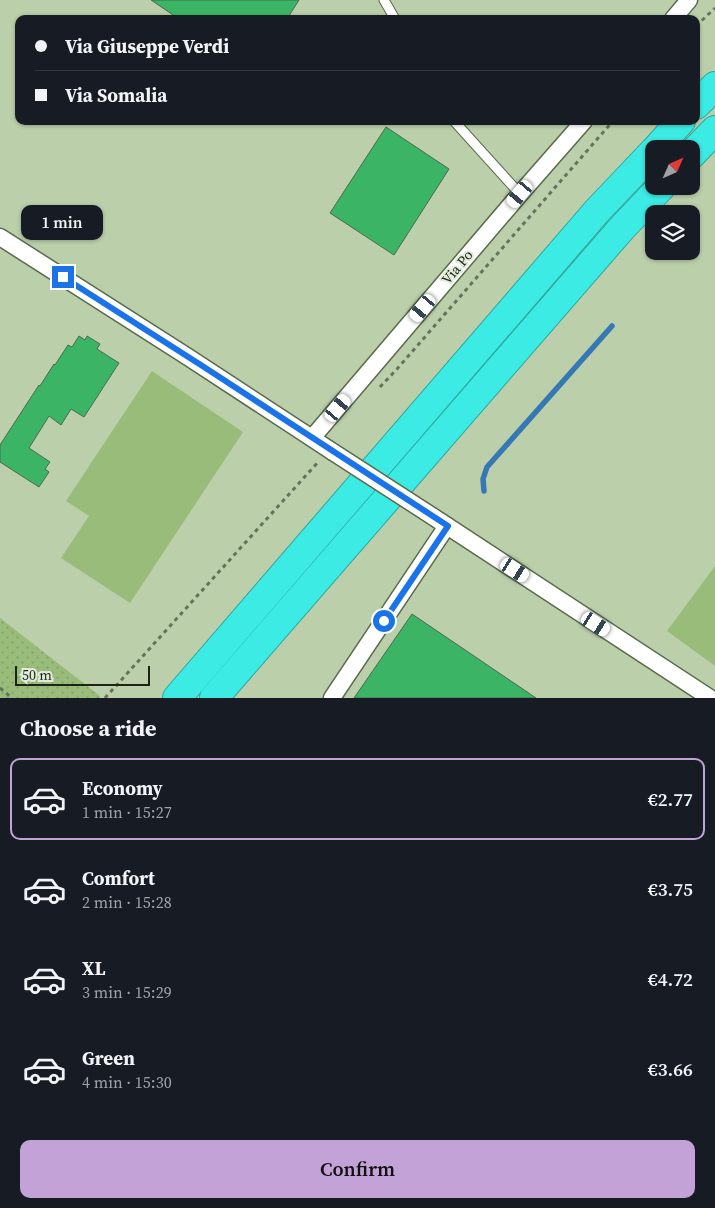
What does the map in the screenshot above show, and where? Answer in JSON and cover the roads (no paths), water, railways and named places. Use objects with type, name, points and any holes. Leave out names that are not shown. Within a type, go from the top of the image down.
[{"type":"highway","points":[[700,102],[715,86]]},
{"type":"highway","points":[[664,140],[678,125]]},
{"type":"highway","points":[[700,146],[715,130]]},
{"type":"highway","points":[[177,698],[597,212],[645,161]]},
{"type":"highway","points":[[214,698],[615,236],[654,195]]},
{"type":"street","points":[[676,15],[689,0]]},
{"type":"street","name":"Via Po","points":[[312,438],[580,125]]},
{"type":"street","points":[[0,237],[448,526],[710,698]]},
{"type":"street","points":[[332,698],[448,526]]},
{"type":"lane","points":[[384,0],[393,15]]},
{"type":"lane","points":[[458,125],[520,194]]},
{"type":"waterway","points":[[484,491],[483,479],[487,467],[612,326]]}]
